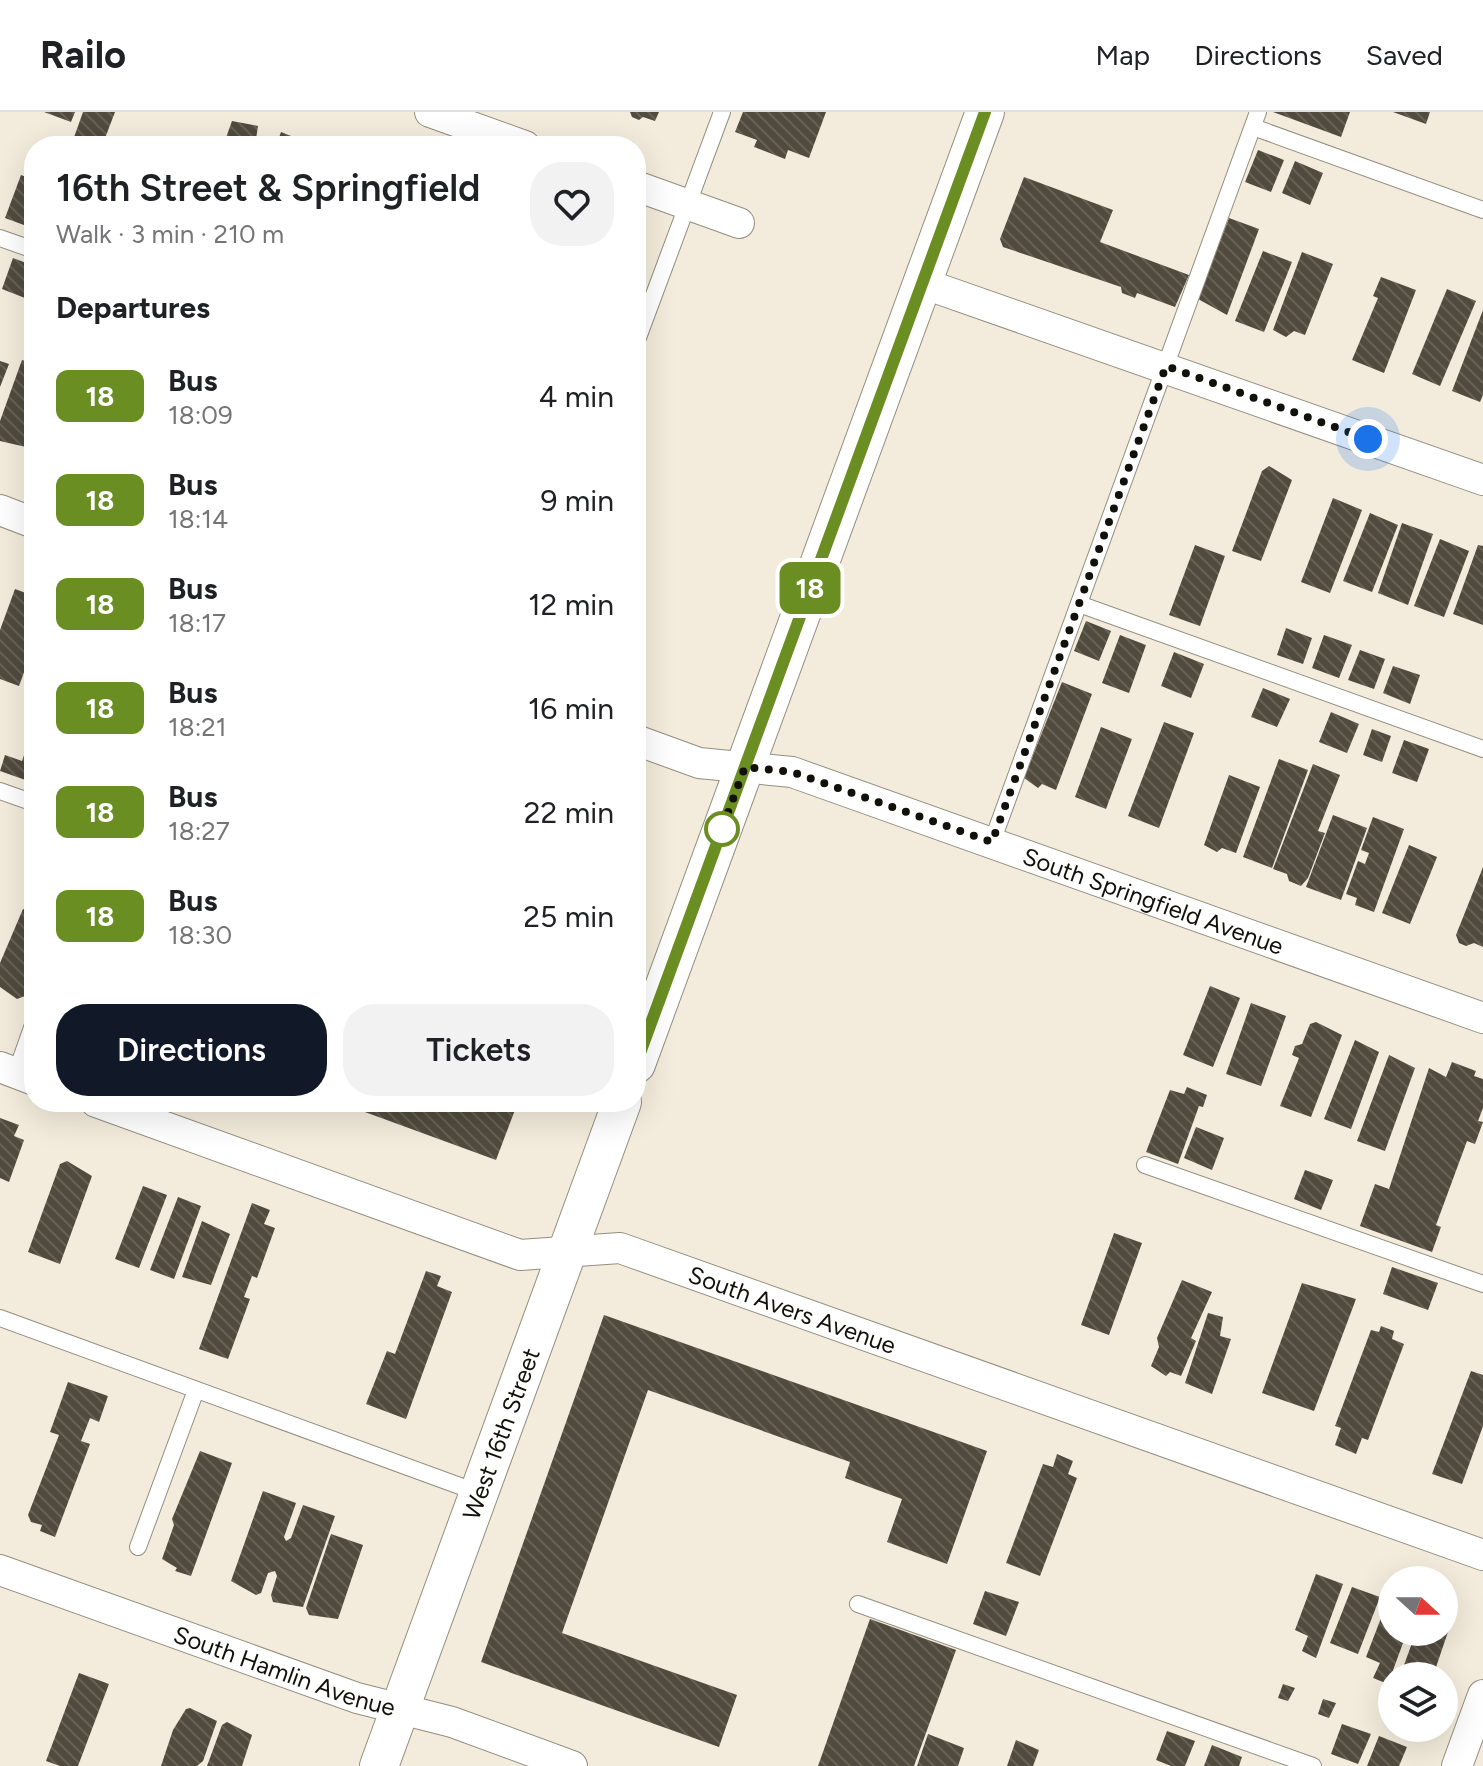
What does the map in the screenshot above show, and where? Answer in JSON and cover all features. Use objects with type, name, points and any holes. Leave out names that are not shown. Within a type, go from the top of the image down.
[{"type":"street","points":[[430,112],[497,136]]},
{"type":"street","points":[[646,1037],[985,112]]},
{"type":"street","points":[[646,190],[739,223]]},
{"type":"street","points":[[922,283],[1166,366],[1483,480]]},
{"type":"street","points":[[0,510],[24,519]]},
{"type":"street","name":"South Springfield Avenue","points":[[646,744],[699,763],[792,772],[1483,1018]]},
{"type":"street","name":"South Avers Avenue","points":[[124,1112],[520,1255],[620,1248],[1483,1555]]},
{"type":"street","name":"West 16th Street","points":[[379,1766],[618,1112]]},
{"type":"street","name":"South Hamlin Avenue","points":[[0,1570],[357,1698],[452,1722],[572,1766]]},
{"type":"street","points":[[1457,1766],[1483,1695]]},
{"type":"lane","points":[[646,316],[722,112]]},
{"type":"lane","points":[[992,842],[1256,119],[1483,210]]},
{"type":"lane","points":[[0,238],[24,246]]},
{"type":"lane","points":[[1079,604],[1483,749]]},
{"type":"lane","points":[[0,791],[24,799]]},
{"type":"lane","points":[[17,1073],[24,1052]]},
{"type":"lane","points":[[1145,1165],[1483,1284]]},
{"type":"lane","points":[[0,1318],[479,1493]]},
{"type":"lane","points":[[138,1547],[196,1390]]},
{"type":"lane","points":[[858,1604],[1313,1766]]},
{"type":"building","points":[[44,112],[75,112],[71,122]]},
{"type":"building","points":[[83,112],[115,112],[106,136],[74,136]]},
{"type":"building","points":[[630,112],[659,112],[655,121],[643,117],[639,120],[632,117]]},
{"type":"building","points":[[743,112],[826,112],[809,158],[788,150],[785,159],[754,147],[757,140],[735,132]]},
{"type":"building","points":[[1273,112],[1350,112],[1341,137]]},
{"type":"building","points":[[1393,112],[1430,112],[1426,124]]},
{"type":"building","points":[[232,121],[258,126],[256,136],[227,136]]},
{"type":"building","points":[[1258,150],[1284,160],[1271,192],[1245,182]]},
{"type":"building","points":[[1295,161],[1323,173],[1310,205],[1282,193]]},
{"type":"building","points":[[21,175],[24,176],[24,225],[5,218]]},
{"type":"building","points":[[1024,177],[1113,210],[1100,242],[1189,275],[1175,307],[1137,293],[1135,298],[1122,293],[1121,287],[1003,247],[1000,239]]},
{"type":"building","points":[[1229,218],[1259,229],[1227,315],[1198,299]]},
{"type":"building","points":[[1263,251],[1292,262],[1264,332],[1235,321]]},
{"type":"building","points":[[1302,252],[1333,264],[1305,335],[1294,331],[1286,337],[1273,330]]},
{"type":"building","points":[[13,258],[24,262],[24,298],[2,289]]},
{"type":"building","points":[[1381,277],[1416,290],[1384,373],[1352,360],[1378,298],[1373,296]]},
{"type":"building","points":[[1447,289],[1476,301],[1440,386],[1412,374]]},
{"type":"building","points":[[1483,310],[1483,395],[1480,402],[1452,391]]},
{"type":"building","points":[[0,361],[9,364],[0,387]]},
{"type":"building","points":[[24,361],[24,447],[0,441],[0,421]]},
{"type":"building","points":[[1269,466],[1292,480],[1261,561],[1232,551],[1262,471]]},
{"type":"building","points":[[1333,498],[1362,510],[1330,593],[1301,582]]},
{"type":"building","points":[[1370,513],[1398,525],[1372,592],[1343,581]]},
{"type":"building","points":[[1402,523],[1433,534],[1408,605],[1378,593]]},
{"type":"building","points":[[1440,539],[1469,551],[1444,617],[1414,606]]},
{"type":"building","points":[[1195,545],[1225,556],[1200,626],[1169,615]]},
{"type":"building","points":[[1478,545],[1483,546],[1483,625],[1453,614]]},
{"type":"building","points":[[15,589],[24,592],[24,672],[19,686],[0,679],[0,630]]},
{"type":"building","points":[[1086,621],[1111,631],[1099,661],[1074,651]]},
{"type":"building","points":[[1286,628],[1312,638],[1303,664],[1277,655]]},
{"type":"building","points":[[1120,635],[1146,645],[1129,693],[1102,683]]},
{"type":"building","points":[[1324,635],[1352,645],[1339,678],[1312,668]]},
{"type":"building","points":[[1360,650],[1385,659],[1374,689],[1348,680]]},
{"type":"building","points":[[1174,652],[1204,664],[1191,698],[1161,686]]},
{"type":"building","points":[[1393,666],[1420,675],[1410,704],[1383,693]]},
{"type":"building","points":[[1062,682],[1092,694],[1056,790],[1042,784],[1038,788],[1024,778]]},
{"type":"building","points":[[1263,688],[1290,699],[1277,727],[1251,717]]},
{"type":"building","points":[[1331,712],[1359,724],[1347,753],[1319,742]]},
{"type":"building","points":[[1164,722],[1194,733],[1159,828],[1128,816]]},
{"type":"building","points":[[1101,727],[1132,739],[1106,809],[1075,797]]},
{"type":"building","points":[[1372,729],[1391,736],[1382,762],[1363,755]]},
{"type":"building","points":[[1404,740],[1429,749],[1417,782],[1392,773]]},
{"type":"building","points":[[5,755],[22,761],[24,755],[24,779],[0,771]]},
{"type":"building","points":[[1279,759],[1308,770],[1272,868],[1243,857]]},
{"type":"building","points":[[1313,764],[1340,775],[1318,831],[1325,833],[1308,878],[1301,886],[1289,881],[1287,874],[1273,869]]},
{"type":"building","points":[[1229,775],[1260,787],[1236,853],[1222,848],[1217,852],[1204,845]]},
{"type":"building","points":[[1333,815],[1367,828],[1341,900],[1306,887]]},
{"type":"building","points":[[1373,817],[1404,829],[1374,912],[1355,905],[1357,898],[1346,894],[1358,861],[1365,864],[1369,853],[1361,850]]},
{"type":"building","points":[[1409,845],[1437,857],[1410,924],[1382,913]]},
{"type":"building","points":[[1483,867],[1483,947],[1474,943],[1466,946],[1459,943],[1456,935]]},
{"type":"building","points":[[24,909],[24,996],[17,999],[0,987],[0,963]]},
{"type":"building","points":[[1210,986],[1240,998],[1213,1067],[1183,1055]]},
{"type":"building","points":[[1251,1003],[1286,1016],[1261,1086],[1226,1074]]},
{"type":"building","points":[[1316,1022],[1342,1035],[1311,1117],[1280,1106],[1299,1058],[1292,1055],[1295,1046],[1302,1044],[1310,1024]]},
{"type":"building","points":[[1355,1040],[1379,1052],[1351,1129],[1324,1119]]},
{"type":"building","points":[[1389,1055],[1415,1068],[1385,1151],[1357,1141]]},
{"type":"building","points":[[1452,1062],[1476,1071],[1474,1076],[1483,1079],[1483,1108],[1478,1121],[1483,1122],[1475,1144],[1467,1141],[1436,1225],[1441,1227],[1432,1252],[1360,1226],[1375,1184],[1389,1189],[1429,1068],[1446,1077]]},
{"type":"building","points":[[1187,1087],[1207,1095],[1203,1107],[1199,1106],[1178,1164],[1146,1152],[1170,1090],[1184,1094]]},
{"type":"building","points":[[365,1112],[514,1112],[496,1160]]},
{"type":"building","points":[[0,1118],[19,1125],[14,1136],[24,1140],[9,1182],[0,1178]]},
{"type":"building","points":[[1196,1127],[1224,1138],[1212,1170],[1184,1158]]},
{"type":"building","points":[[67,1161],[92,1176],[60,1264],[28,1252],[60,1164]]},
{"type":"building","points":[[1305,1170],[1333,1180],[1321,1210],[1294,1199]]},
{"type":"building","points":[[143,1186],[167,1195],[139,1268],[115,1259]]},
{"type":"building","points":[[178,1197],[201,1206],[174,1279],[150,1270]]},
{"type":"building","points":[[252,1203],[270,1210],[264,1224],[275,1228],[257,1278],[252,1276],[244,1297],[250,1299],[228,1359],[199,1349]]},
{"type":"building","points":[[202,1221],[230,1234],[211,1285],[182,1277]]},
{"type":"building","points":[[1114,1233],[1142,1243],[1109,1335],[1081,1325]]},
{"type":"building","points":[[1392,1267],[1438,1283],[1428,1310],[1383,1294]]},
{"type":"building","points":[[426,1271],[441,1276],[437,1286],[452,1292],[406,1419],[366,1404],[387,1351],[395,1354]]},
{"type":"building","points":[[1182,1280],[1212,1292],[1191,1338],[1196,1341],[1181,1376],[1170,1372],[1166,1376],[1151,1366],[1159,1347],[1157,1338]]},
{"type":"building","points":[[1302,1283],[1356,1299],[1314,1411],[1262,1393]]},
{"type":"building","points":[[1208,1313],[1223,1317],[1220,1336],[1231,1339],[1212,1394],[1185,1383]]},
{"type":"building","points":[[604,1315],[987,1451],[947,1564],[887,1542],[902,1499],[845,1478],[850,1462],[648,1390],[562,1633],[737,1695],[719,1747],[481,1662]]},
{"type":"building","points":[[1381,1326],[1394,1331],[1392,1339],[1404,1344],[1368,1440],[1362,1438],[1356,1454],[1335,1445],[1341,1428],[1335,1426],[1371,1330],[1379,1332]]},
{"type":"building","points":[[1471,1371],[1483,1375],[1483,1426],[1462,1484],[1432,1474]]},
{"type":"building","points":[[68,1382],[108,1396],[99,1422],[90,1418],[81,1441],[90,1444],[55,1537],[40,1531],[42,1525],[31,1522],[28,1515],[59,1435],[50,1432]]},
{"type":"building","points":[[200,1451],[232,1463],[191,1576],[175,1571],[177,1568],[162,1559],[174,1525],[172,1519]]},
{"type":"building","points":[[1057,1454],[1073,1461],[1068,1474],[1077,1478],[1040,1576],[1006,1563],[1043,1464],[1053,1467]]},
{"type":"building","points":[[263,1491],[296,1503],[284,1537],[286,1541],[291,1538],[303,1505],[335,1516],[303,1607],[273,1602],[271,1595],[277,1576],[275,1571],[268,1573],[261,1593],[256,1595],[231,1581]]},
{"type":"building","points":[[331,1534],[363,1545],[338,1619],[309,1615],[306,1608]]},
{"type":"building","points":[[1316,1574],[1343,1584],[1316,1658],[1302,1651],[1308,1636],[1295,1630]]},
{"type":"building","points":[[1352,1587],[1378,1596],[1358,1654],[1330,1643]]},
{"type":"building","points":[[985,1591],[1019,1602],[1006,1636],[973,1624]]},
{"type":"building","points":[[870,1619],[956,1650],[914,1766],[818,1766]]},
{"type":"building","points":[[1378,1626],[1378,1646],[1402,1646],[1396,1662],[1378,1662],[1366,1657]]},
{"type":"building","points":[[1411,1646],[1443,1646],[1438,1662],[1405,1662]]},
{"type":"building","points":[[79,1673],[109,1684],[78,1766],[60,1766],[46,1761]]},
{"type":"building","points":[[1283,1684],[1295,1688],[1288,1701],[1278,1698]]},
{"type":"building","points":[[1323,1699],[1336,1703],[1329,1718],[1318,1714]]},
{"type":"building","points":[[186,1709],[217,1721],[203,1761],[197,1766],[161,1766],[173,1730]]},
{"type":"building","points":[[227,1722],[252,1735],[242,1766],[207,1766],[222,1725]]},
{"type":"building","points":[[1342,1724],[1371,1734],[1358,1764],[1331,1754]]},
{"type":"building","points":[[1167,1731],[1195,1741],[1185,1766],[1171,1766],[1156,1760]]},
{"type":"building","points":[[928,1734],[964,1748],[958,1766],[917,1766]]},
{"type":"building","points":[[1378,1738],[1378,1742],[1394,1742],[1407,1747],[1399,1766],[1367,1766]]},
{"type":"building","points":[[1016,1740],[1039,1750],[1033,1766],[1007,1766]]},
{"type":"building","points":[[1212,1745],[1242,1757],[1239,1766],[1204,1766]]},
{"type":"bus line","name":"18","points":[[646,1037],[985,112]]},
{"type":"route","points":[[722,829],[720,834],[745,767],[792,772],[992,842],[1166,366],[1368,439]]}]
